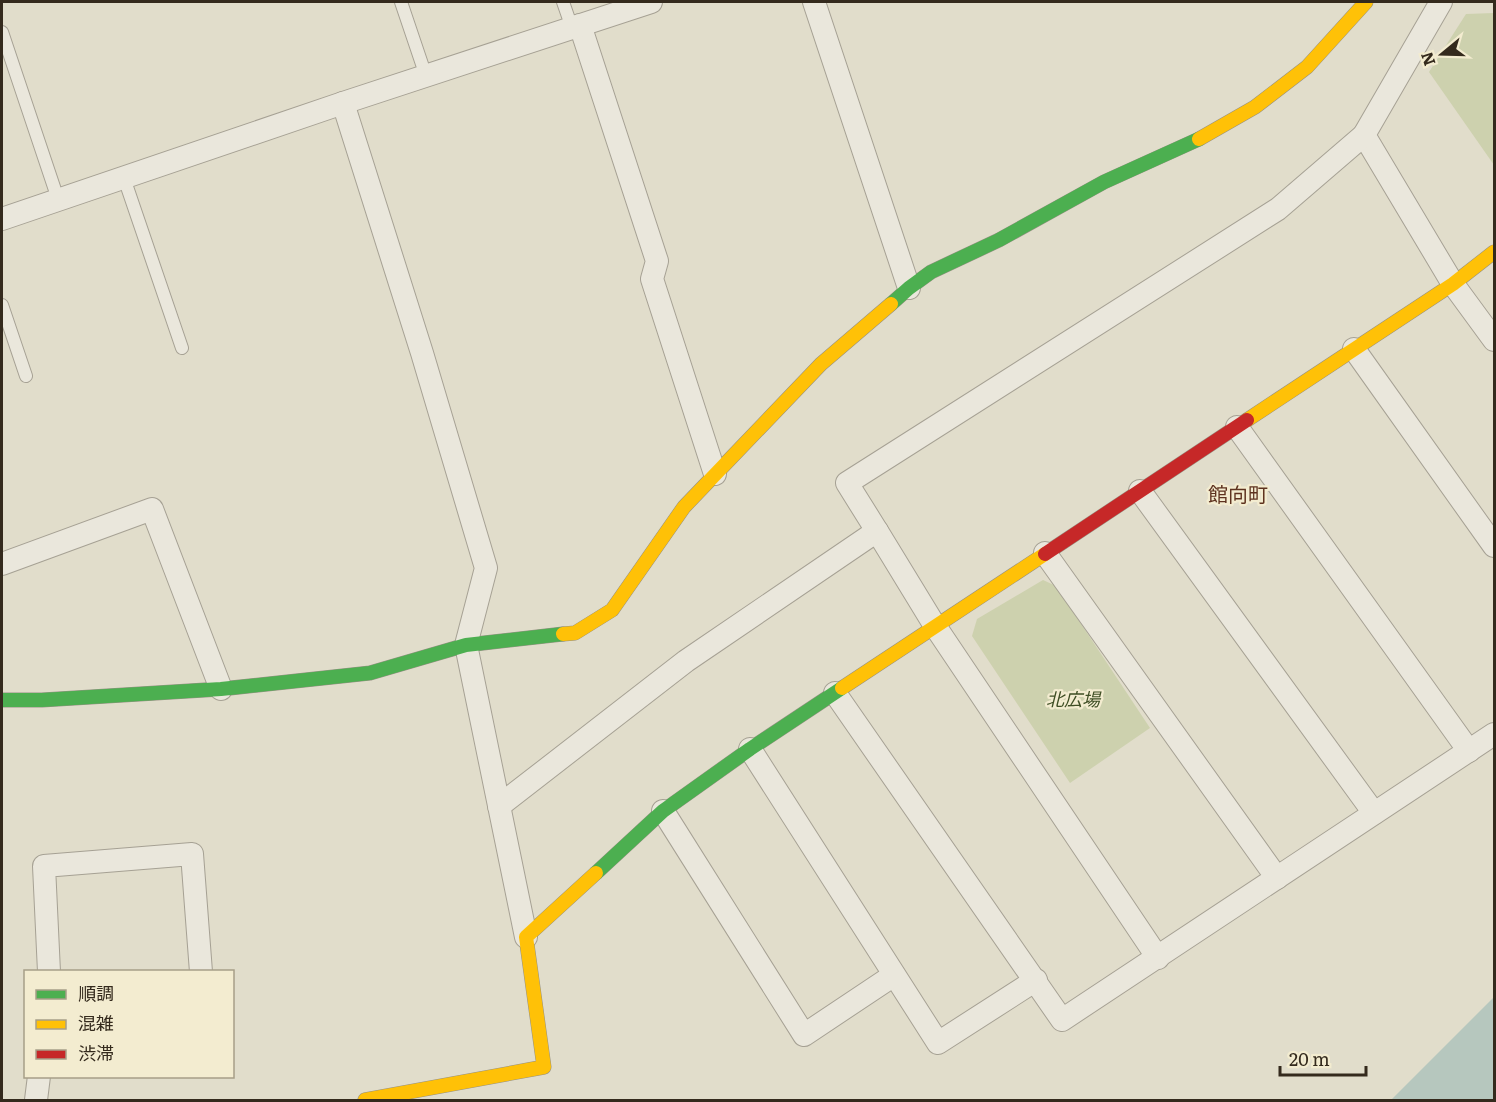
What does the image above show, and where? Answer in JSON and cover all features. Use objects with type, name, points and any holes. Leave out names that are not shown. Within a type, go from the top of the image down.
[{"type":"street","points":[[2,219],[343,103],[651,2]]},
{"type":"street","points":[[814,2],[909,288]]},
{"type":"street","points":[[2,700],[42,700],[221,689],[370,673],[466,645],[575,633],[612,610],[684,507],[821,364],[909,288],[931,272],[999,240],[1104,182],[1209,134],[1255,107],[1306,67],[1366,2]]},
{"type":"street","points":[[1158,958],[935,626],[847,483],[1278,209],[1364,135],[1441,2]]},
{"type":"street","points":[[576,27],[657,261],[652,279],[715,474]]},
{"type":"street","points":[[343,103],[422,352],[486,568],[466,645],[526,937],[544,1067],[365,1101]]},
{"type":"street","points":[[1364,135],[1453,284],[1494,340]]},
{"type":"street","points":[[526,937],[663,811],[750,749],[1453,284],[1494,252]]},
{"type":"street","points":[[1354,349],[1494,546]]},
{"type":"street","points":[[1237,427],[1469,751]]},
{"type":"street","points":[[1140,491],[1374,813]]},
{"type":"street","points":[[2,564],[152,509],[221,689]]},
{"type":"street","points":[[499,806],[686,661],[877,531]]},
{"type":"street","points":[[1045,553],[1277,878]]},
{"type":"street","points":[[835,693],[1062,1020],[1494,734]]},
{"type":"street","points":[[750,749],[938,1043],[1036,980]]},
{"type":"street","points":[[663,811],[804,1035],[894,975]]},
{"type":"street","points":[[49,970],[44,866],[192,854],[201,970]]},
{"type":"street","points":[[36,1101],[39,1078]]},
{"type":"lane","points":[[400,2],[426,76]]},
{"type":"lane","points":[[563,2],[576,27]]},
{"type":"lane","points":[[2,32],[58,200]]},
{"type":"lane","points":[[124,178],[182,348]]},
{"type":"lane","points":[[2,304],[26,376]]},
{"type":"green space","points":[[1494,13],[1494,165],[1429,72],[1466,14]]},
{"type":"green space","name":"北広場","points":[[1043,580],[1056,586],[1150,728],[1070,783],[972,636],[977,619]]},
{"type":"shaded area","points":[[1494,997],[1494,1100],[1391,1100]]},
{"type":"traffic: fast","points":[[891,304],[931,272],[999,240],[1104,182],[1199,139]]},
{"type":"traffic: fast","points":[[2,700],[42,700],[221,689],[370,673],[466,645],[563,634]]},
{"type":"traffic: fast","points":[[596,873],[663,811],[750,749],[842,688]]},
{"type":"traffic: slow","points":[[1199,139],[1255,107],[1307,67],[1366,2]]},
{"type":"traffic: slow","points":[[1247,420],[1453,284],[1494,252]]},
{"type":"traffic: slow","points":[[563,634],[575,633],[612,610],[684,507],[821,364],[891,304]]},
{"type":"traffic: slow","points":[[842,688],[1045,554]]},
{"type":"traffic: slow","points":[[365,1100],[544,1067],[526,937],[596,873]]},
{"type":"traffic: jam","points":[[1045,554],[1247,420]]},
{"type":"district","name":"館向町","points":[[1238,495]]}]
